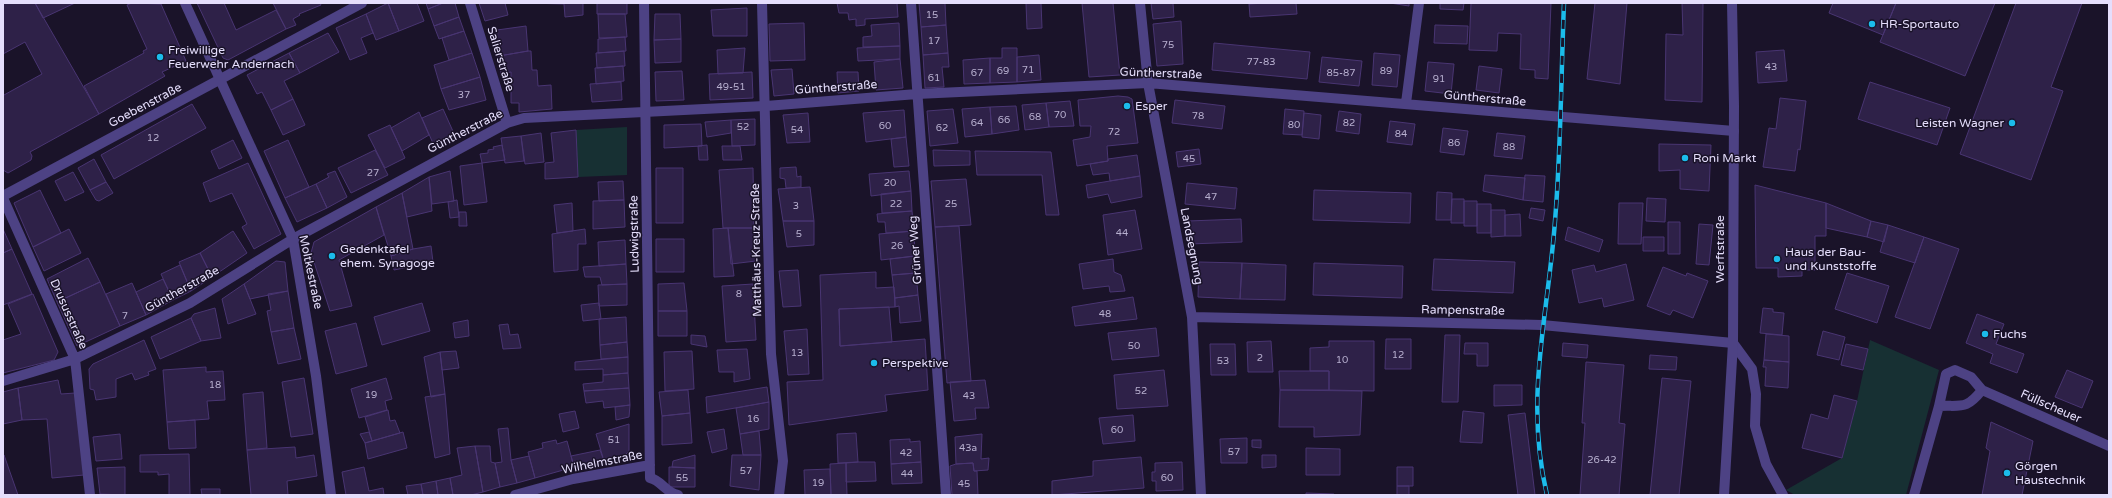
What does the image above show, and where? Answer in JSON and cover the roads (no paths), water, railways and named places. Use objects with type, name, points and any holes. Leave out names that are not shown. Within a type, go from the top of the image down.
[{"type":"street","name":"Moltkestraße","points":[[185,3],[293,239],[316,376],[331,495]]},
{"type":"street","name":"Goebenstraße","points":[[3,197],[362,3]]},
{"type":"street","name":"Salierstraße","points":[[470,3],[507,123]]},
{"type":"street","name":"Ludwigstraße","points":[[644,3],[650,465]]},
{"type":"street","name":"Matthäus-Kreuz-Straße","points":[[762,3],[766,106],[771,354],[784,461],[779,495]]},
{"type":"street","name":"Grüner Weg","points":[[912,3],[917,94],[946,495]]},
{"type":"street","name":"Landsegnung","points":[[1140,3],[1148,83],[1192,317],[1201,495]]},
{"type":"street","points":[[1406,103],[1419,3]]},
{"type":"street","name":"Werftstraße","points":[[1724,495],[1733,342],[1734,131],[1732,3]]},
{"type":"street","name":"Güntherstraße","points":[[3,381],[75,360],[190,303],[293,239],[507,123],[524,118],[766,106],[917,94],[1148,83],[1406,103],[1560,118],[1734,131]]},
{"type":"street","name":"Drususstraße","points":[[3,197],[75,360],[90,495]]},
{"type":"street","name":"Rampenstraße","points":[[1192,317],[1542,325],[1733,342]]},
{"type":"street","points":[[1733,342],[1752,369],[1756,394],[1755,426],[1766,464],[1782,495]]},
{"type":"street","name":"Füllscheuer","points":[[1914,495],[1939,406],[1946,374],[1955,370],[1971,377],[1982,390],[2109,446]]},
{"type":"street","points":[[1939,406],[1958,407],[1972,402],[1982,390]]},
{"type":"street","name":"Wilhelmstraße","points":[[515,495],[573,480],[650,465],[650,478],[655,479],[670,494],[678,495]]},
{"type":"railway","points":[[1547,495],[1540,459],[1538,391],[1543,324],[1552,256],[1557,194],[1564,3]]},
{"type":"place","name":"HR-Sportauto","points":[[1872,24]]},
{"type":"place","name":"Freiwillige Feuerwehr Andernach","points":[[160,57]]},
{"type":"place","name":"Esper","points":[[1127,106]]},
{"type":"place","name":"Leisten Wagner","points":[[2012,123]]},
{"type":"place","name":"Roni Markt","points":[[1685,158]]},
{"type":"place","name":"Gedenktafel ehem. Synagoge","points":[[332,256]]},
{"type":"place","name":"Haus der Bau- und Kunststoffe","points":[[1777,259]]},
{"type":"place","name":"Fuchs","points":[[1985,334]]},
{"type":"place","name":"Perspektive","points":[[874,363]]},
{"type":"place","name":"Görgen Haustechnik","points":[[2007,473]]}]
